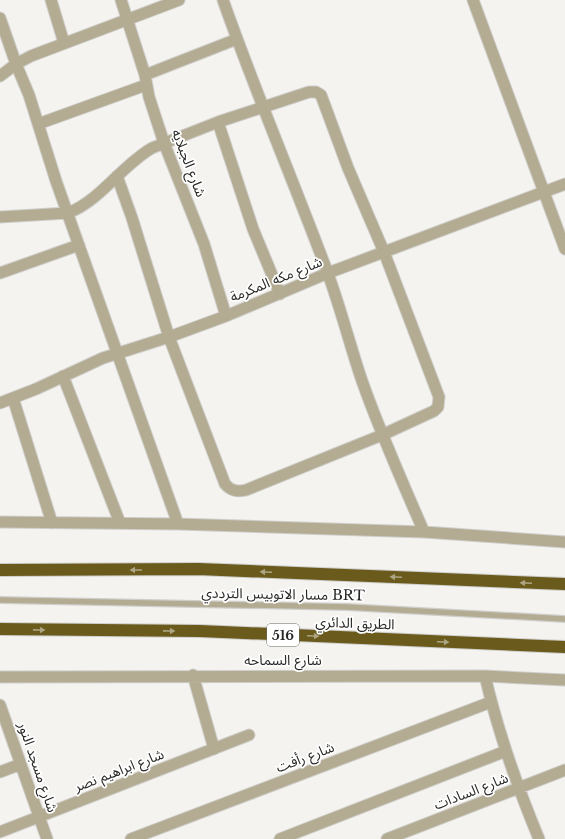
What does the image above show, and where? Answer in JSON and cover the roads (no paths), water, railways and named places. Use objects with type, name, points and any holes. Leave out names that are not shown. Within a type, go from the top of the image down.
[{"type":"highway","points":[[0,570],[198,569],[565,584]]},
{"type":"highway","name":"الطريق الدائري","points":[[0,629],[200,631],[565,647]]},
{"type":"street","points":[[51,0],[64,43]]},
{"type":"street","name":"شارع الجبلايه","points":[[121,0],[128,19],[164,143],[206,249],[226,316]]},
{"type":"street","points":[[0,76],[16,64],[31,56],[179,0]]},
{"type":"street","points":[[223,0],[328,273],[361,377],[382,435],[424,532]]},
{"type":"street","points":[[473,0],[565,249]]},
{"type":"street","points":[[0,18],[16,64],[29,95],[79,245],[178,524]]},
{"type":"street","points":[[38,124],[145,80],[237,38]]},
{"type":"street","points":[[0,217],[68,213],[85,205],[117,176],[142,154],[164,143],[218,122],[309,92],[316,92],[321,95],[348,168],[384,252],[439,397],[438,407],[434,411],[382,435],[246,490],[234,491],[229,489],[225,484],[169,337],[132,218],[117,176]]},
{"type":"street","points":[[218,122],[253,229],[280,294]]},
{"type":"street","name":"شارع مكه المكرمة","points":[[0,404],[117,353],[169,337],[226,316],[328,273],[565,184]]},
{"type":"street","points":[[0,273],[79,245]]},
{"type":"street","points":[[63,376],[120,523]]},
{"type":"street","points":[[13,398],[52,523]]},
{"type":"street","points":[[0,522],[178,524],[424,532],[565,542]]},
{"type":"street","points":[[193,675],[214,749]]},
{"type":"street","name":"شارع السماحه","points":[[0,677],[193,675],[485,676],[565,680]]},
{"type":"street","points":[[485,676],[506,752],[518,788],[539,839]]},
{"type":"street","name":"شارع رأفت","points":[[131,839],[491,702]]},
{"type":"street","name":"شارع مسجد النور","points":[[1,711],[47,839]]},
{"type":"street","name":"شارع ابراهيم نصر","points":[[0,832],[249,735]]},
{"type":"street","points":[[280,839],[506,752]]},
{"type":"street","points":[[0,772],[21,764]]},
{"type":"street","name":"شارع السادات","points":[[387,839],[565,770]]},
{"type":"lane","name":"مسار الاتوبيس الترددي BRT","points":[[0,600],[347,607],[565,619]]}]
